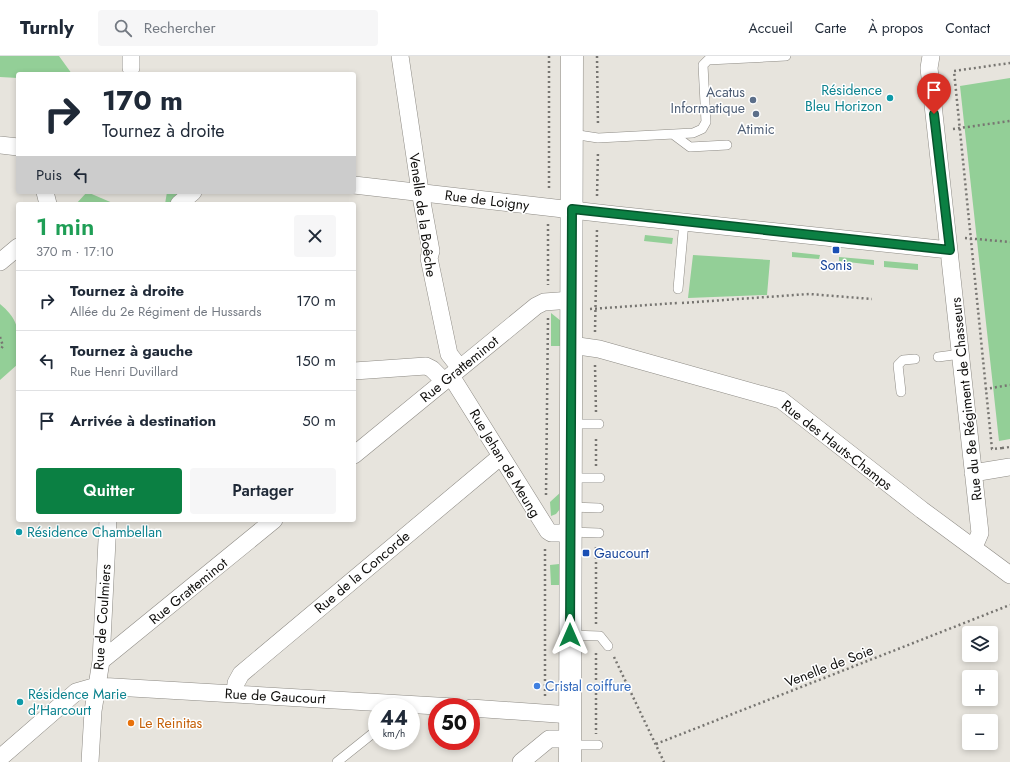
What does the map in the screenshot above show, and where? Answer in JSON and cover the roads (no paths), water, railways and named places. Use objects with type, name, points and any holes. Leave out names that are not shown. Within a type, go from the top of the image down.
[{"type":"main road","points":[[570,749],[571,345],[580,304],[572,209],[572,56]]},
{"type":"street","name":"Venelle de la Boêche","points":[[400,56],[420,191],[431,251],[429,258],[452,375]]},
{"type":"street","name":"Rue du 8e Régiment de Chasseurs","points":[[931,56],[929,68],[980,533],[974,547]]},
{"type":"street","points":[[0,145],[16,147]]},
{"type":"street","name":"Rue de Loigny","points":[[356,185],[950,250]]},
{"type":"street","points":[[181,202],[191,194]]},
{"type":"street","points":[[0,262],[16,250]]},
{"type":"street","name":"Rue Gratteminot","points":[[356,453],[536,306],[544,302],[580,304]]},
{"type":"street","name":"Rue des Hauts-Champs","points":[[571,345],[599,349],[781,400],[922,510],[1010,575]]},
{"type":"street","name":"Rue Jehan de Meung","points":[[356,371],[426,366],[452,375],[500,457],[548,531],[551,533],[570,532]]},
{"type":"street","name":"Rue de la Concorde","points":[[235,694],[236,683],[241,674],[500,457]]},
{"type":"street","points":[[973,472],[1010,467]]},
{"type":"street","name":"Rue de Coulmiers","points":[[90,762],[92,712],[101,661],[108,522]]},
{"type":"street","name":"Rue Gratteminot","points":[[101,661],[272,522]]},
{"type":"street","name":"Rue de Gaucourt","points":[[0,758],[76,692],[97,686],[368,703]]},
{"type":"street","points":[[480,709],[570,715]]},
{"type":"street","points":[[521,762],[549,739],[570,749]]},
{"type":"lane","points":[[572,134],[598,138],[693,133],[702,129],[706,122],[703,65],[708,60],[786,56]]},
{"type":"lane","points":[[674,135],[690,147],[727,145]]},
{"type":"lane","points":[[678,289],[684,222]]},
{"type":"lane","points":[[938,356],[961,354]]},
{"type":"lane","points":[[901,392],[898,365],[900,362],[915,359]]},
{"type":"lane","points":[[570,424],[600,424]]},
{"type":"lane","points":[[571,478],[600,478]]},
{"type":"lane","points":[[571,507],[599,508]]},
{"type":"lane","points":[[570,532],[599,533]]},
{"type":"lane","points":[[570,635],[600,636],[608,646]]},
{"type":"lane","points":[[337,762],[368,737]]},
{"type":"lane","points":[[570,749],[597,745]]},
{"type":"place","name":"Résidence Bleu Horizon","points":[[890,98]]},
{"type":"place","name":"Acatus Informatique","points":[[753,100]]},
{"type":"place","name":"Atimic","points":[[756,114]]},
{"type":"place","name":"Sonis","points":[[836,250]]},
{"type":"place","name":"Résidence Chambellan","points":[[19,532]]},
{"type":"place","name":"Gaucourt","points":[[586,553]]},
{"type":"place","name":"Cristal coiffure","points":[[537,686]]},
{"type":"place","name":"Résidence Marie d'Harcourt","points":[[20,702]]},
{"type":"place","name":"Le Reinitas","points":[[131,723]]}]
